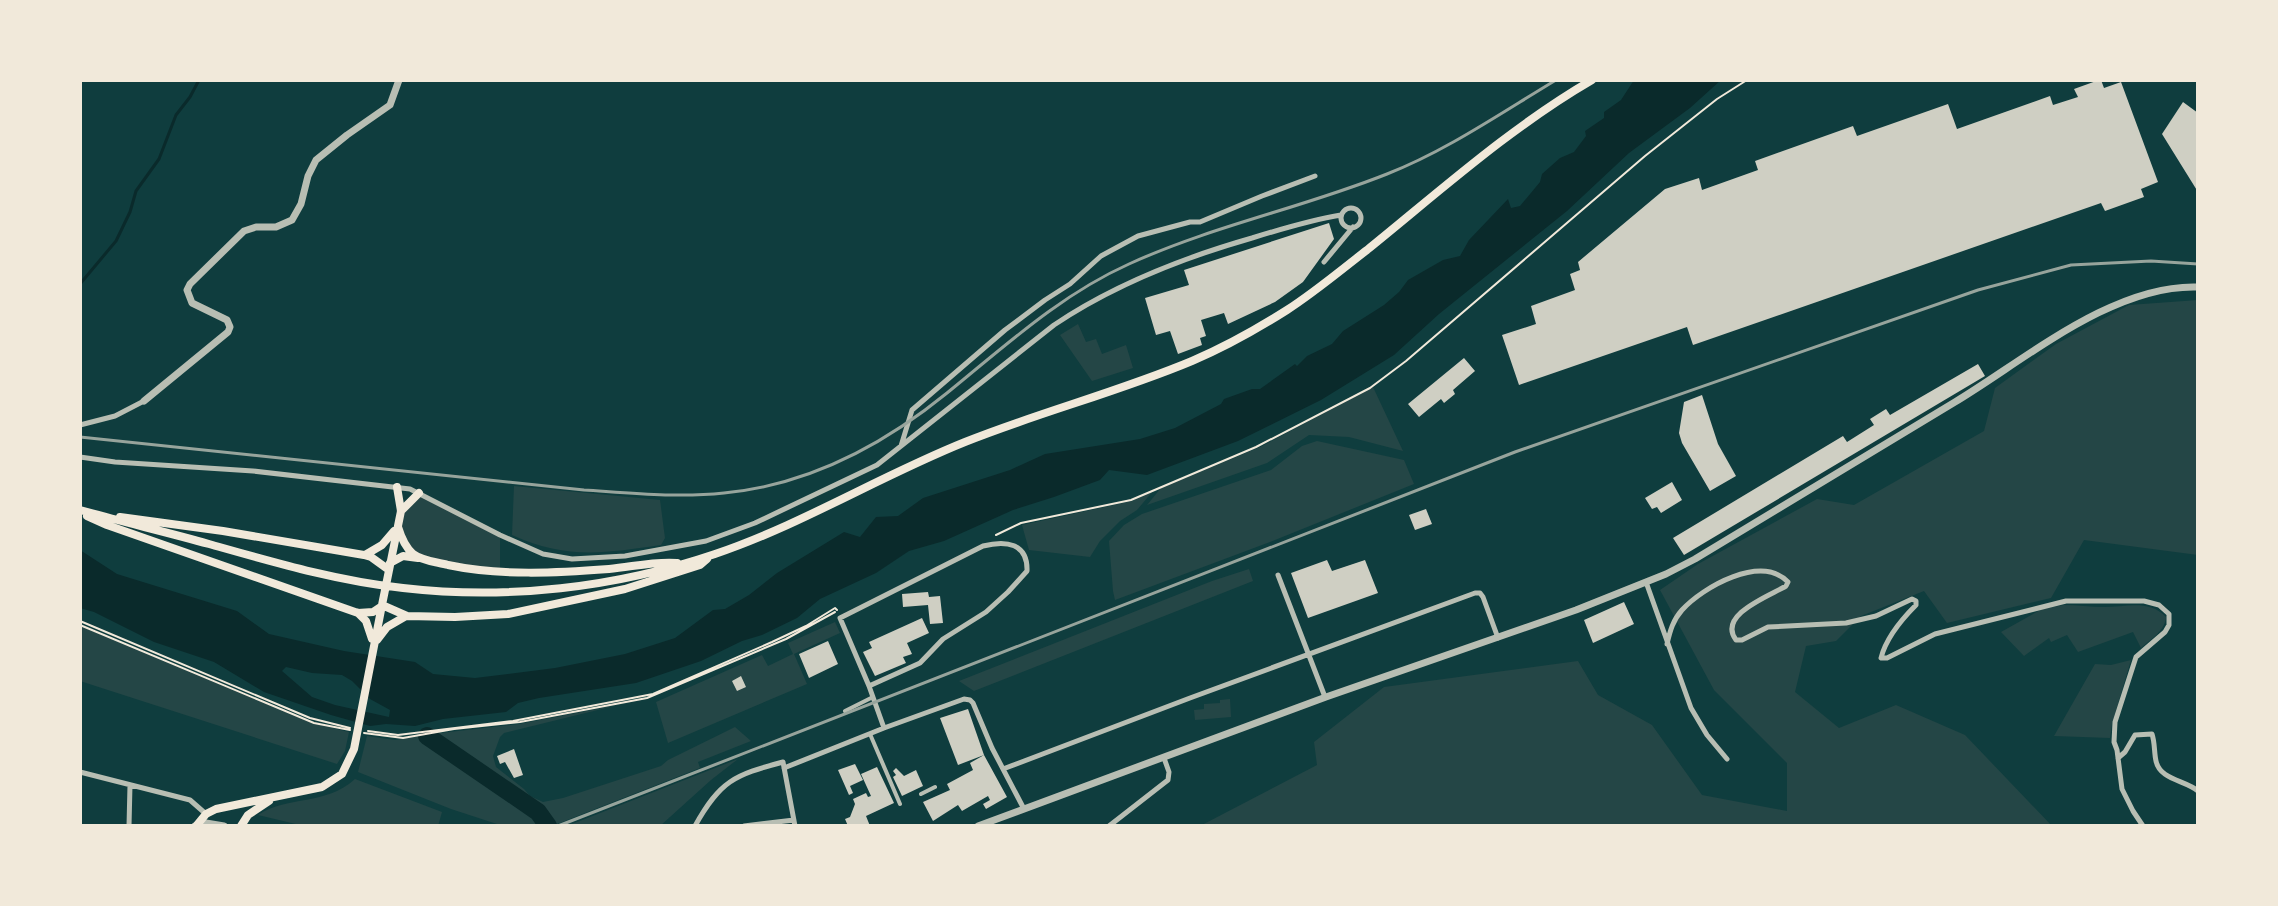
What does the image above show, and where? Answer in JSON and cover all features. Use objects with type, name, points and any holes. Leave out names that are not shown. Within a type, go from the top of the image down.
[{"type":"main road","points":[[99,515],[322,574],[402,588],[504,592],[562,588],[612,581],[681,564],[768,533],[935,454],[992,431],[1136,383],[1237,340],[1291,307],[1538,114],[1592,80]]},
{"type":"main road","points":[[196,826],[206,814],[216,809],[322,787],[342,774],[350,760],[355,740],[401,511],[397,487]]},
{"type":"main road","points":[[401,511],[419,493]]},
{"type":"main road","points":[[80,512],[223,531],[364,555],[389,568]]},
{"type":"main road","points":[[80,512],[107,525],[358,613],[373,612],[383,602]]},
{"type":"main road","points":[[364,555],[382,545],[398,526]]},
{"type":"main road","points":[[398,526],[406,546],[422,559]]},
{"type":"main road","points":[[383,602],[407,616],[508,614],[625,589],[700,565],[714,554]]},
{"type":"main road","points":[[389,568],[403,556],[462,568],[500,571],[561,572],[663,562],[681,564]]},
{"type":"main road","points":[[358,613],[366,621],[373,645]]},
{"type":"main road","points":[[373,645],[387,627],[407,616]]},
{"type":"main road","points":[[241,826],[254,810],[280,795]]},
{"type":"street","points":[[80,425],[115,416],[144,401],[228,332],[230,327],[227,320],[192,303],[188,297],[190,284],[244,231],[256,227],[276,227],[292,220],[301,204],[308,176],[316,160],[390,105],[399,80]]},
{"type":"street","points":[[901,447],[912,410],[1005,330],[1070,284],[1101,256],[1138,236],[1200,222],[1315,176]]},
{"type":"street","points":[[80,457],[397,487],[419,493],[543,554],[572,559],[625,556],[706,541],[755,523],[877,465],[1054,325],[1146,274],[1207,251],[1341,215],[1346,209],[1354,208],[1360,213],[1361,220],[1324,262]]},
{"type":"street","points":[[1341,215],[1344,238]]},
{"type":"street","points":[[1343,223],[1349,228],[1353,227]]},
{"type":"street","points":[[978,826],[1646,582],[1695,559],[2089,318],[2127,300],[2159,291],[2198,287]]},
{"type":"street","points":[[869,686],[920,663],[943,639],[986,612],[1027,571],[1025,554],[1002,542],[983,546],[840,618],[884,728]]},
{"type":"street","points":[[1667,644],[1671,626],[1682,609],[1719,581],[1761,570],[1784,577],[1788,582],[1739,612],[1731,626],[1736,640],[1768,627],[1846,623],[1876,616],[1912,599],[1916,601],[1916,605],[1894,630],[1881,658],[1963,625],[2066,601],[2144,601],[2159,605],[2169,614],[2169,625],[2136,657],[2115,722],[2114,742],[2123,794],[2143,826]]},
{"type":"street","points":[[1278,575],[1326,697]]},
{"type":"street","points":[[1646,582],[1691,708],[1707,735],[1727,759]]},
{"type":"street","points":[[1003,769],[1475,593],[1483,597],[1498,638]]},
{"type":"street","points":[[845,711],[873,697]]},
{"type":"street","points":[[695,826],[710,799],[728,782],[753,770],[784,765],[964,699],[970,700],[1024,809]]},
{"type":"street","points":[[870,734],[900,804]]},
{"type":"street","points":[[2118,758],[2135,735],[2152,734],[2157,766],[2171,778],[2198,791]]},
{"type":"street","points":[[1109,826],[1168,780],[1169,772],[1164,758]]},
{"type":"street","points":[[744,826],[795,823],[784,765]]},
{"type":"street","points":[[80,772],[190,800],[206,814]]},
{"type":"street","points":[[129,826],[130,785]]},
{"type":"street","points":[[921,794],[935,787]]},
{"type":"street","points":[[196,826],[206,823],[224,826]]},
{"type":"path","points":[[994,536],[1021,523],[1131,500],[1267,442],[1370,388],[1406,361],[1645,156],[1717,99],[1747,80]]},
{"type":"path","points":[[80,623],[323,723],[398,735],[513,721],[653,694],[783,637],[835,608]]},
{"type":"path","points":[[80,623],[314,723],[403,738],[520,722],[647,698],[786,639],[840,609]]},
{"type":"shaded area","points":[[1634,80],[1721,80],[1690,108],[1629,153],[1567,211],[1439,314],[1394,355],[1321,400],[1238,441],[1147,475],[1109,470],[1100,480],[1013,510],[944,541],[909,551],[876,573],[820,599],[797,618],[762,635],[701,661],[636,683],[539,698],[518,703],[506,712],[443,719],[415,726],[370,726],[264,692],[214,662],[154,642],[80,608],[80,550],[117,574],[237,611],[269,634],[344,651],[415,662],[433,674],[475,678],[555,668],[625,654],[675,638],[713,610],[725,609],[749,595],[777,573],[844,532],[860,537],[876,517],[898,516],[923,498],[1010,470],[1045,454],[1140,439],[1175,428],[1221,404],[1224,399],[1260,389],[1295,364],[1297,366],[1307,356],[1332,344],[1343,331],[1384,305],[1408,280],[1443,260],[1460,256],[1469,240],[1508,199],[1511,208],[1520,206],[1540,182],[1542,174],[1560,158],[1574,152],[1586,136],[1585,131],[1604,118],[1604,112],[1621,100]],"holes":[[[286,667],[342,675],[370,699],[390,710],[389,717],[312,697],[282,671]]]},
{"type":"shaded area","points":[[2198,300],[2198,555],[2084,540],[2051,598],[1947,623],[1924,591],[1861,616],[1836,641],[1806,646],[1795,692],[1839,728],[1896,705],[1965,735],[2052,826],[1200,826],[1317,765],[1314,742],[1384,687],[1578,661],[1598,695],[1652,725],[1702,795],[1787,811],[1787,763],[1714,690],[1660,590],[1698,564],[1817,499],[1854,505],[1984,431],[1995,388],[2056,344],[2129,305]]},
{"type":"shaded area","points":[[1078,324],[1086,342],[1096,339],[1102,354],[1126,345],[1133,368],[1092,381],[1060,335]]},
{"type":"shaded area","points":[[1373,387],[1403,451],[1349,437],[1309,435],[1267,463],[1147,505],[1161,488],[1260,447]]},
{"type":"shaded area","points":[[1317,441],[1404,460],[1414,484],[1115,600],[1109,541],[1124,525],[1142,514],[1271,470],[1302,446]]},
{"type":"shaded area","points":[[514,486],[660,500],[665,538],[661,545],[603,552],[568,551],[532,543],[512,535]]},
{"type":"shaded area","points":[[1153,491],[1137,510],[1120,521],[1100,541],[1090,557],[1029,550],[1022,525],[1132,501]]},
{"type":"shaded area","points":[[419,493],[500,535],[500,571],[422,559],[401,537],[401,511]]},
{"type":"shaded area","points":[[1249,569],[1253,581],[974,691],[959,681],[1212,581]]},
{"type":"shaded area","points":[[2064,605],[2145,606],[2166,617],[2160,631],[2141,648],[2133,632],[2078,652],[2067,635],[2051,642],[2049,638],[2024,656],[2001,632],[2042,609]]},
{"type":"shaded area","points":[[835,622],[840,633],[794,654],[807,684],[668,743],[656,702],[762,655],[768,666],[793,654],[788,643]]},
{"type":"shaded area","points":[[80,626],[312,723],[349,732],[345,751],[337,764],[80,681]]},
{"type":"shaded area","points":[[2131,660],[2110,738],[2054,736],[2095,664],[2111,665]]},
{"type":"shaded area","points":[[1230,699],[1231,717],[1195,720],[1194,710],[1204,709],[1204,704]]},
{"type":"shaded area","points":[[618,705],[504,733],[493,756],[496,767],[530,796],[543,802],[661,766],[735,727],[751,741],[698,762],[700,768],[557,824],[513,787],[432,734],[519,724]]},
{"type":"shaded area","points":[[367,736],[395,740],[422,736],[528,809],[540,819],[542,826],[503,826],[358,772]]},
{"type":"shaded area","points":[[738,759],[660,826],[567,826]]},
{"type":"shaded area","points":[[355,779],[442,812],[438,826],[304,826],[258,815],[282,805],[332,793]]},
{"type":"building","points":[[2099,80],[2104,88],[2121,82],[2158,182],[2141,189],[2144,197],[2105,211],[2101,203],[1693,345],[1687,327],[1519,385],[1502,335],[1536,324],[1531,306],[1575,290],[1570,274],[1580,270],[1578,262],[1665,189],[1699,178],[1702,190],[1758,170],[1755,161],[1853,126],[1857,136],[1948,104],[1957,129],[2050,96],[2053,105],[2078,97],[2074,89]]},
{"type":"building","points":[[2183,102],[2198,113],[2198,192],[2162,134]]},
{"type":"building","points":[[1329,223],[1334,239],[1303,282],[1275,302],[1228,324],[1224,313],[1201,320],[1206,336],[1200,338],[1202,345],[1178,354],[1170,331],[1156,335],[1145,298],[1189,285],[1184,270]]},
{"type":"building","points":[[1464,358],[1475,371],[1453,390],[1455,394],[1444,403],[1441,399],[1419,417],[1408,404]]},
{"type":"building","points":[[1978,364],[1985,376],[1684,555],[1673,538],[1843,436],[1847,442],[1874,425],[1870,419],[1886,409],[1890,415]]},
{"type":"building","points":[[1702,395],[1718,444],[1736,476],[1710,491],[1679,433],[1684,402]]},
{"type":"building","points":[[1672,482],[1682,500],[1661,513],[1657,507],[1652,509],[1645,498]]},
{"type":"building","points":[[1426,509],[1432,524],[1415,530],[1409,515]]},
{"type":"building","points":[[1327,560],[1332,571],[1365,560],[1378,593],[1308,618],[1291,573]]},
{"type":"building","points":[[928,592],[929,597],[940,596],[943,623],[930,624],[928,605],[903,607],[902,594]]},
{"type":"building","points":[[1624,602],[1634,624],[1593,643],[1584,620]]},
{"type":"building","points":[[922,618],[929,633],[907,643],[912,654],[903,657],[906,663],[875,676],[863,652],[872,648],[869,642]]},
{"type":"building","points":[[828,641],[838,664],[809,678],[799,654]]},
{"type":"building","points":[[741,676],[746,687],[737,691],[732,681]]},
{"type":"building","points":[[968,709],[984,755],[958,765],[940,718]]},
{"type":"building","points":[[514,749],[523,775],[514,778],[505,762],[500,764],[497,756]]},
{"type":"building","points":[[984,755],[1007,797],[986,809],[983,804],[990,800],[988,796],[962,811],[958,805],[933,821],[923,802],[950,790],[947,784],[973,770],[970,763]]},
{"type":"building","points":[[855,764],[863,780],[850,786],[853,793],[849,795],[838,770]]},
{"type":"building","points":[[877,767],[894,803],[866,816],[870,826],[848,826],[845,819],[850,817],[855,804],[853,799],[866,793],[868,797],[871,796],[861,774]]},
{"type":"building","points":[[896,768],[904,776],[916,770],[923,786],[902,796],[893,777]]},
{"type":"waterway","points":[[80,284],[116,241],[136,191],[159,159],[176,115],[199,80]]},
{"type":"waterway","points":[[427,736],[538,812],[548,826]]},
{"type":"railway","points":[[80,437],[584,490],[672,495],[755,489],[843,460],[897,430],[1056,306],[1129,264],[1192,239],[1355,186],[1409,165],[1473,131],[1556,80]]},
{"type":"railway","points":[[558,826],[1515,452],[1978,290],[2071,265],[2151,261],[2198,264]]}]
